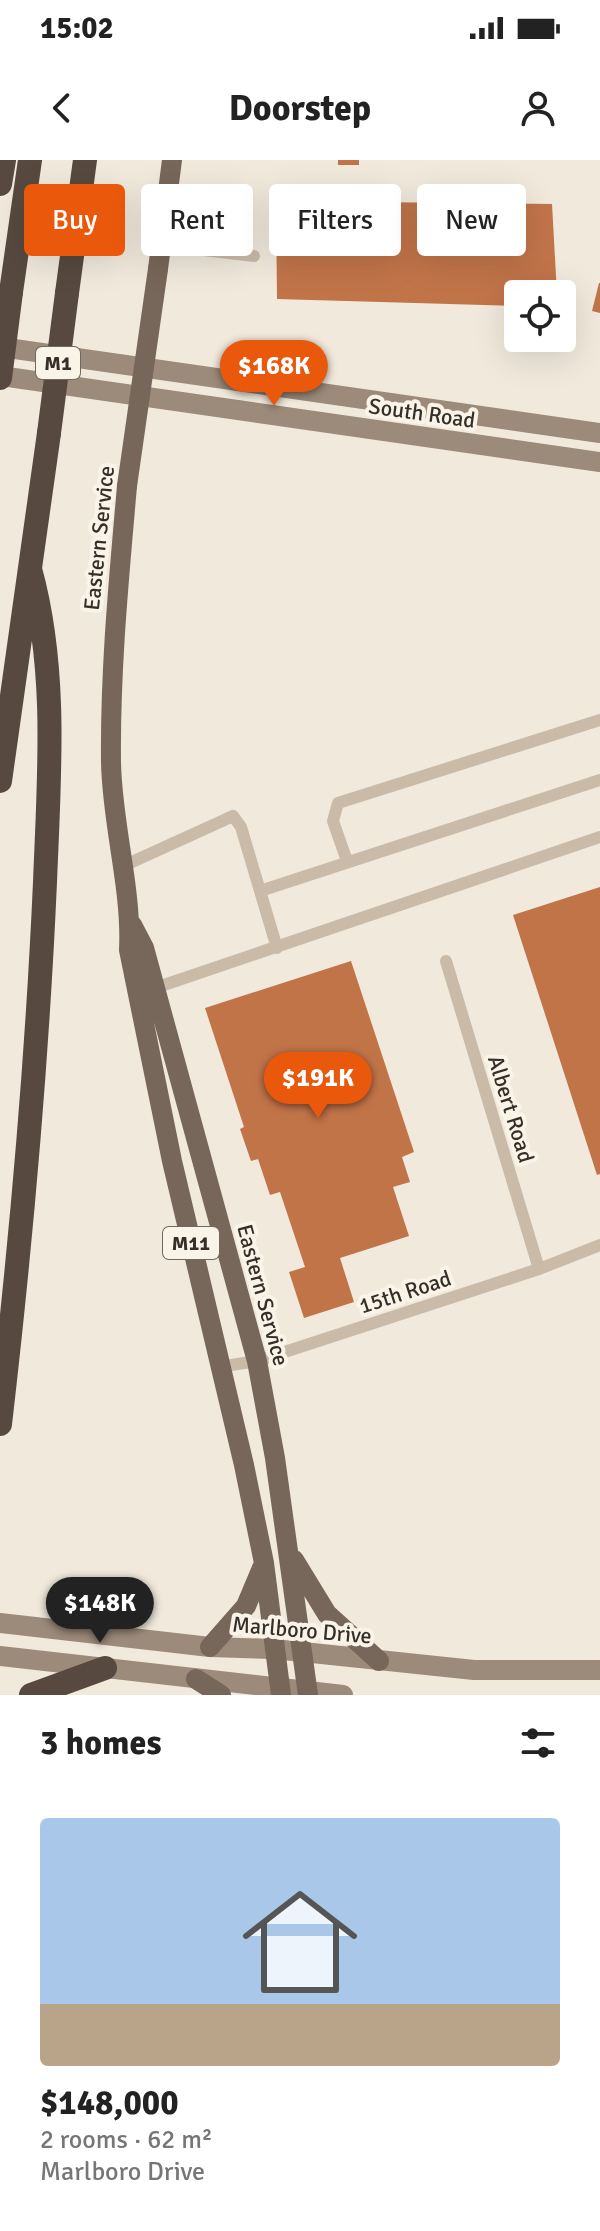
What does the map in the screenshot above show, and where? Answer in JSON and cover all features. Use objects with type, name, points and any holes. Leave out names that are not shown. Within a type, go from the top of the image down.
[{"type":"highway","points":[[0,184],[4,160]]},
{"type":"highway","name":"M1","points":[[0,377],[30,160]]},
{"type":"highway","name":"M1","points":[[0,781],[85,160]]},
{"type":"highway","points":[[0,1424],[35,1079],[47,819],[47,661],[30,569]]},
{"type":"highway","points":[[31,1695],[105,1668]]},
{"type":"main road","name":"Eastern Service","points":[[169,184],[172,160]]},
{"type":"main road","name":"Eastern Service","points":[[160,256],[127,486],[112,649],[111,763],[121,867],[131,922],[129,950],[264,1563],[280,1691]]},
{"type":"main road","name":"Eastern Service","points":[[131,922],[144,948],[257,1361],[308,1693]]},
{"type":"main road","points":[[287,1545],[316,1600],[379,1661]]},
{"type":"main road","points":[[210,1647],[246,1606],[264,1563]]},
{"type":"main road","points":[[196,1679],[221,1695]]},
{"type":"street","name":"South Road","points":[[0,347],[600,433]]},
{"type":"street","name":"South Road","points":[[0,377],[600,462]]},
{"type":"street","name":"Marlboro Drive","points":[[0,1623],[210,1647],[274,1649],[474,1670],[600,1670]]},
{"type":"street","points":[[0,1656],[280,1691],[343,1695]]},
{"type":"lane","points":[[347,861],[333,821],[338,803],[600,720]]},
{"type":"lane","points":[[260,891],[600,780]]},
{"type":"lane","points":[[121,867],[233,816],[238,819],[277,948]]},
{"type":"lane","points":[[155,988],[600,837]]},
{"type":"lane","name":"Albert Road","points":[[446,961],[539,1269]]},
{"type":"lane","name":"15th Road","points":[[219,1367],[257,1361],[539,1269],[600,1245]]},
{"type":"building","points":[[338,160],[359,160],[359,165],[338,165]]},
{"type":"building","points":[[401,202],[417,203],[417,256],[526,256],[526,204],[552,204],[556,280],[504,280],[504,306],[277,299],[277,256],[401,256]]},
{"type":"building","points":[[600,283],[600,313],[592,311]]},
{"type":"building","points":[[600,887],[600,1174],[597,1175],[513,915]]},
{"type":"building","points":[[351,961],[414,1152],[402,1157],[410,1182],[393,1187],[409,1236],[340,1258],[354,1302],[304,1318],[289,1272],[305,1267],[280,1192],[270,1195],[258,1159],[251,1161],[240,1129],[244,1127],[205,1008]]}]
